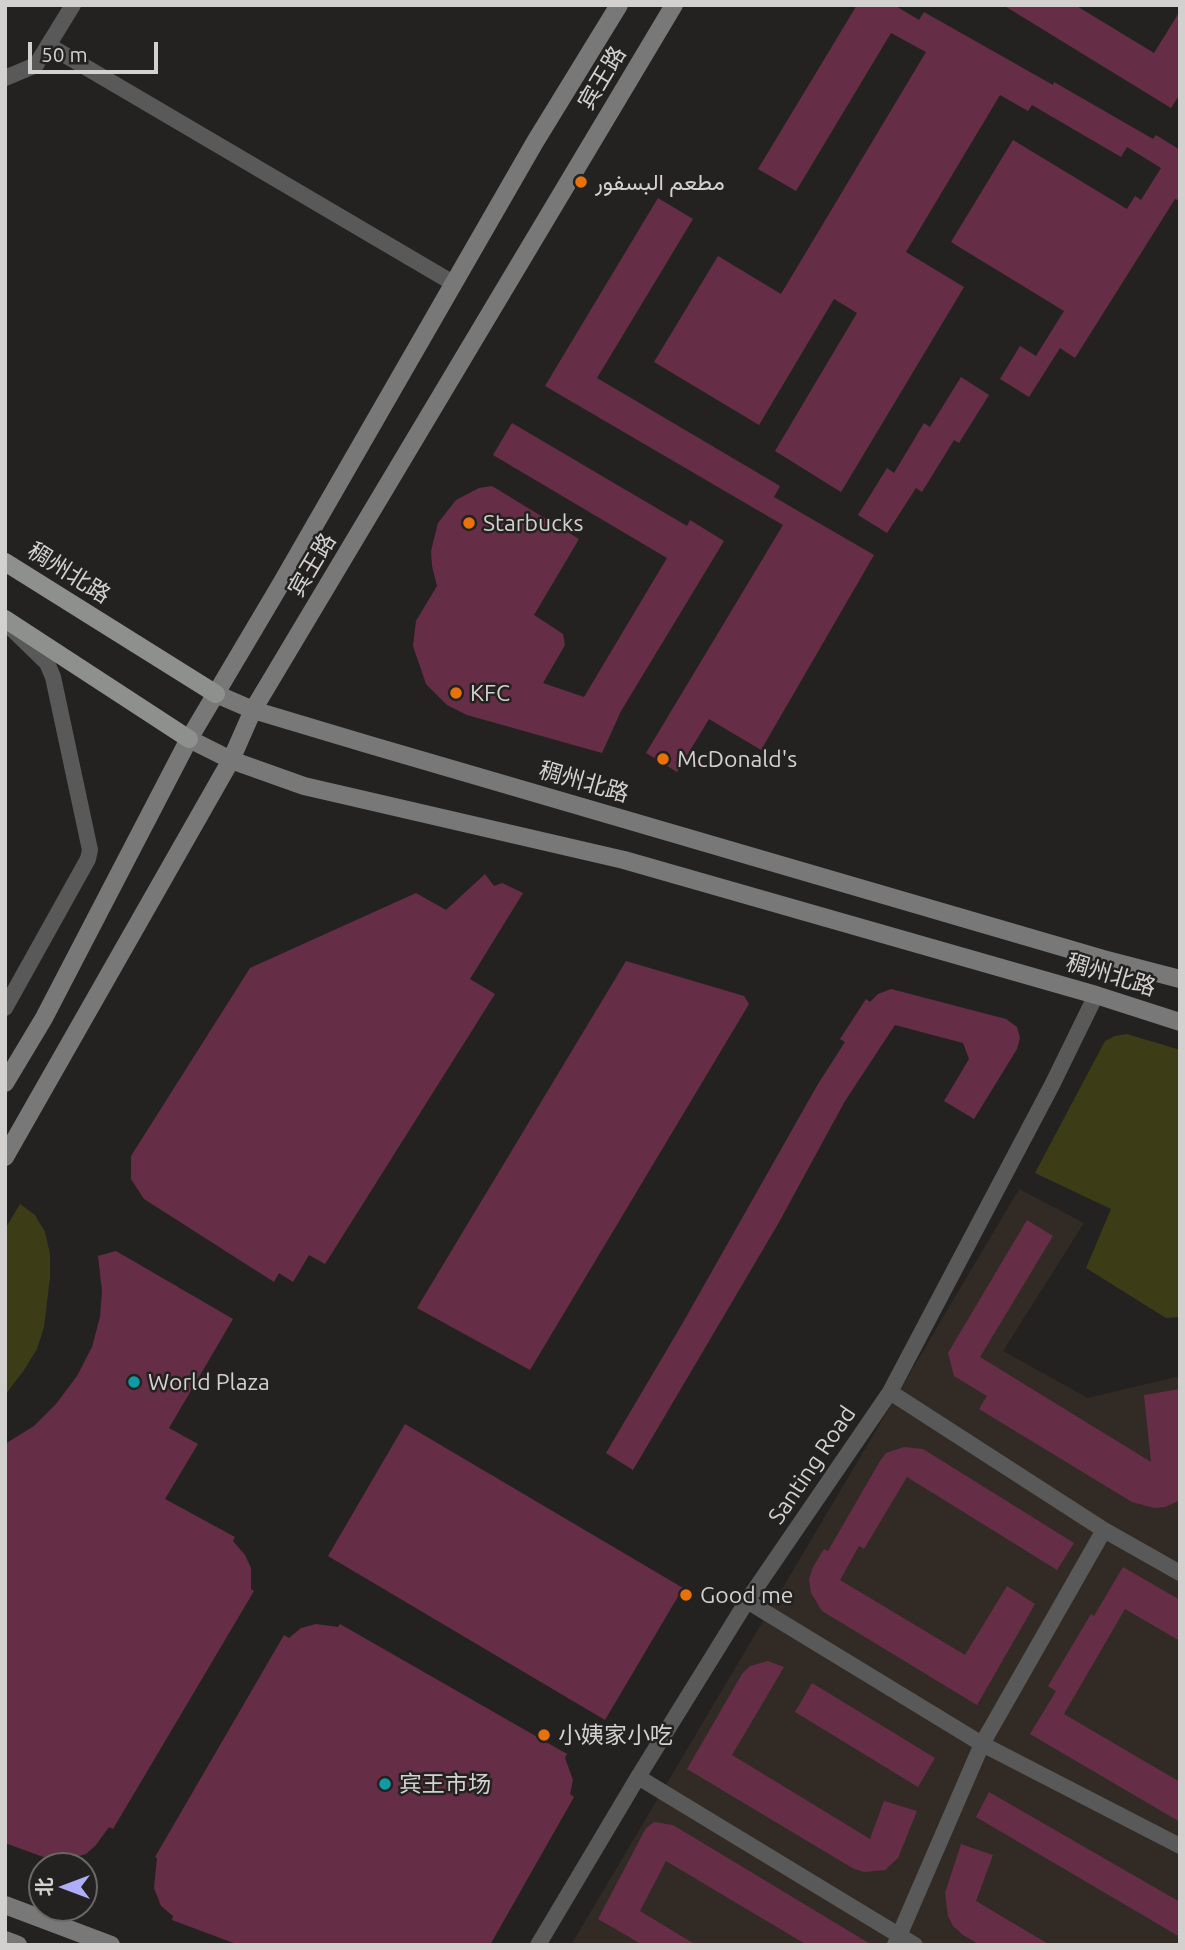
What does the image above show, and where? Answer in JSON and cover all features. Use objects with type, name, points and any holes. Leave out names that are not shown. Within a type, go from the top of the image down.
[{"type":"main road","name":"宾王路","points":[[5,1083],[44,1018],[189,739],[535,142],[619,5]]},
{"type":"main road","name":"宾王路","points":[[5,1157],[231,760],[253,710],[674,5]]},
{"type":"main road","name":"稠州北路","points":[[5,562],[216,694],[253,710],[1063,948],[1180,979]]},
{"type":"main road","name":"稠州北路","points":[[5,621],[189,739],[231,760],[304,786],[624,860],[1096,995],[1180,1022]]},
{"type":"main road","points":[[5,1905],[111,1945]]},
{"type":"main road","points":[[5,1940],[18,1945]]},
{"type":"street","points":[[5,78],[36,65],[73,5]]},
{"type":"street","points":[[48,45],[453,282]]},
{"type":"street","points":[[5,621],[47,663],[53,677],[90,850],[88,859],[5,1008]]},
{"type":"street","name":"Santing Road","points":[[538,1945],[747,1601],[890,1392],[1052,1085],[1096,995]]},
{"type":"street","points":[[890,1392],[1104,1530],[1180,1573]]},
{"type":"street","points":[[896,1940],[982,1744],[1104,1530]]},
{"type":"street","points":[[747,1601],[982,1744],[1180,1846]]},
{"type":"street","points":[[638,1777],[896,1940],[915,1945]]},
{"type":"shaded area","points":[[1127,1034],[1180,1050],[1180,1317],[1166,1318],[1086,1268],[1111,1209],[1035,1173],[1105,1041]]},
{"type":"shaded area","points":[[1019,1189],[1084,1223],[1003,1351],[1088,1398],[1180,1376],[1180,1945],[571,1945]]},
{"type":"shaded area","points":[[20,1204],[35,1215],[45,1232],[50,1254],[50,1277],[44,1327],[37,1349],[5,1395],[5,1229]]},
{"type":"building","points":[[857,5],[894,5],[919,20],[924,12],[1153,139],[1156,135],[1180,150],[1180,201],[1175,199],[1075,358],[1060,348],[1029,397],[1000,379],[1020,346],[1036,356],[1064,311],[951,242],[1013,140],[1127,209],[1135,196],[1141,200],[1161,168],[1127,147],[1121,157],[1032,105],[1028,111],[1000,95],[906,252],[964,287],[841,492],[775,451],[857,313],[834,299],[759,425],[654,362],[718,256],[781,294],[926,52],[891,33],[796,191],[758,169]]},
{"type":"building","points":[[1003,5],[1075,5],[1154,53],[1180,11],[1180,94],[1171,108]]},
{"type":"building","points":[[658,198],[693,219],[597,378],[780,486],[774,497],[874,555],[761,750],[709,719],[677,772],[646,753],[783,525],[545,386]]},
{"type":"building","points":[[961,377],[989,395],[959,443],[954,440],[922,492],[916,488],[887,533],[858,515],[887,468],[894,473],[924,423],[930,427]]},
{"type":"building","points":[[512,423],[687,526],[690,520],[724,541],[621,711],[602,753],[467,715],[447,705],[426,684],[413,646],[416,621],[437,586],[431,551],[438,523],[456,500],[479,488],[492,486],[579,539],[534,615],[563,634],[565,645],[543,683],[584,697],[667,558],[493,455]]},
{"type":"building","points":[[485,874],[494,886],[502,883],[523,893],[470,979],[495,994],[325,1264],[309,1255],[293,1282],[279,1273],[274,1282],[144,1199],[131,1179],[131,1156],[250,968],[416,893],[446,910]]},
{"type":"building","points":[[626,961],[744,996],[749,1004],[530,1370],[417,1308]]},
{"type":"building","points":[[891,989],[1006,1019],[1017,1027],[1020,1038],[1017,1049],[974,1119],[944,1101],[969,1059],[963,1043],[895,1025],[845,1101],[778,1224],[633,1470],[606,1453],[818,1084],[845,1042],[840,1039],[866,999],[870,1002],[878,994]]},
{"type":"building","points":[[1027,1220],[1053,1236],[980,1357],[1151,1462],[1144,1395],[1180,1389],[1180,1499],[1176,1502],[1154,1508],[1132,1502],[979,1409],[987,1396],[954,1376],[948,1353]]},
{"type":"building","points":[[116,1251],[233,1319],[169,1428],[198,1444],[165,1499],[235,1537],[233,1541],[245,1555],[251,1568],[251,1589],[254,1591],[113,1829],[109,1827],[88,1852],[30,1852],[5,1843],[5,1444],[34,1426],[56,1404],[77,1376],[92,1347],[100,1317],[102,1291],[98,1256]]},
{"type":"building","points":[[405,1424],[683,1588],[605,1720],[328,1556]]},
{"type":"building","points":[[904,1447],[923,1449],[1074,1543],[1057,1570],[907,1477],[864,1549],[859,1546],[840,1580],[965,1655],[1007,1586],[1035,1604],[977,1705],[822,1611],[811,1593],[809,1579],[813,1567],[824,1549],[828,1551],[880,1461],[886,1453]]},
{"type":"building","points":[[1123,1567],[1180,1600],[1180,1641],[1125,1609],[1064,1714],[1180,1782],[1180,1822],[1030,1734],[1056,1691],[1048,1686]]},
{"type":"building","name":"宾王市场","points":[[316,1624],[338,1627],[340,1624],[567,1754],[565,1758],[573,1780],[570,1794],[574,1797],[490,1945],[239,1945],[172,1920],[173,1916],[161,1906],[154,1888],[155,1857],[284,1635],[289,1638],[301,1628]]},
{"type":"building","points":[[768,1661],[784,1667],[732,1755],[870,1839],[884,1801],[917,1811],[898,1858],[885,1870],[864,1872],[854,1869],[687,1769],[742,1674],[750,1666]]},
{"type":"building","points":[[812,1683],[935,1758],[918,1787],[795,1712]]},
{"type":"building","points":[[989,1792],[1180,1902],[1180,1937],[976,1817]]},
{"type":"building","points":[[654,1822],[673,1825],[872,1945],[807,1945],[666,1861],[640,1911],[696,1945],[643,1945],[598,1919],[646,1828]]},
{"type":"building","points":[[961,1844],[993,1855],[976,1901],[1050,1945],[980,1945],[953,1926],[948,1916],[945,1893]]},
{"type":"place","name":"مطعم البسفور","points":[[581,182]]},
{"type":"place","name":"Starbucks","points":[[469,523]]},
{"type":"place","name":"KFC","points":[[456,693]]},
{"type":"place","name":"McDonald's","points":[[663,759]]},
{"type":"place","name":"World Plaza","points":[[134,1382]]},
{"type":"place","name":"Good me","points":[[686,1595]]},
{"type":"place","name":"小姨家小吃","points":[[544,1735]]},
{"type":"place","name":"宾王市场","points":[[385,1784]]}]
